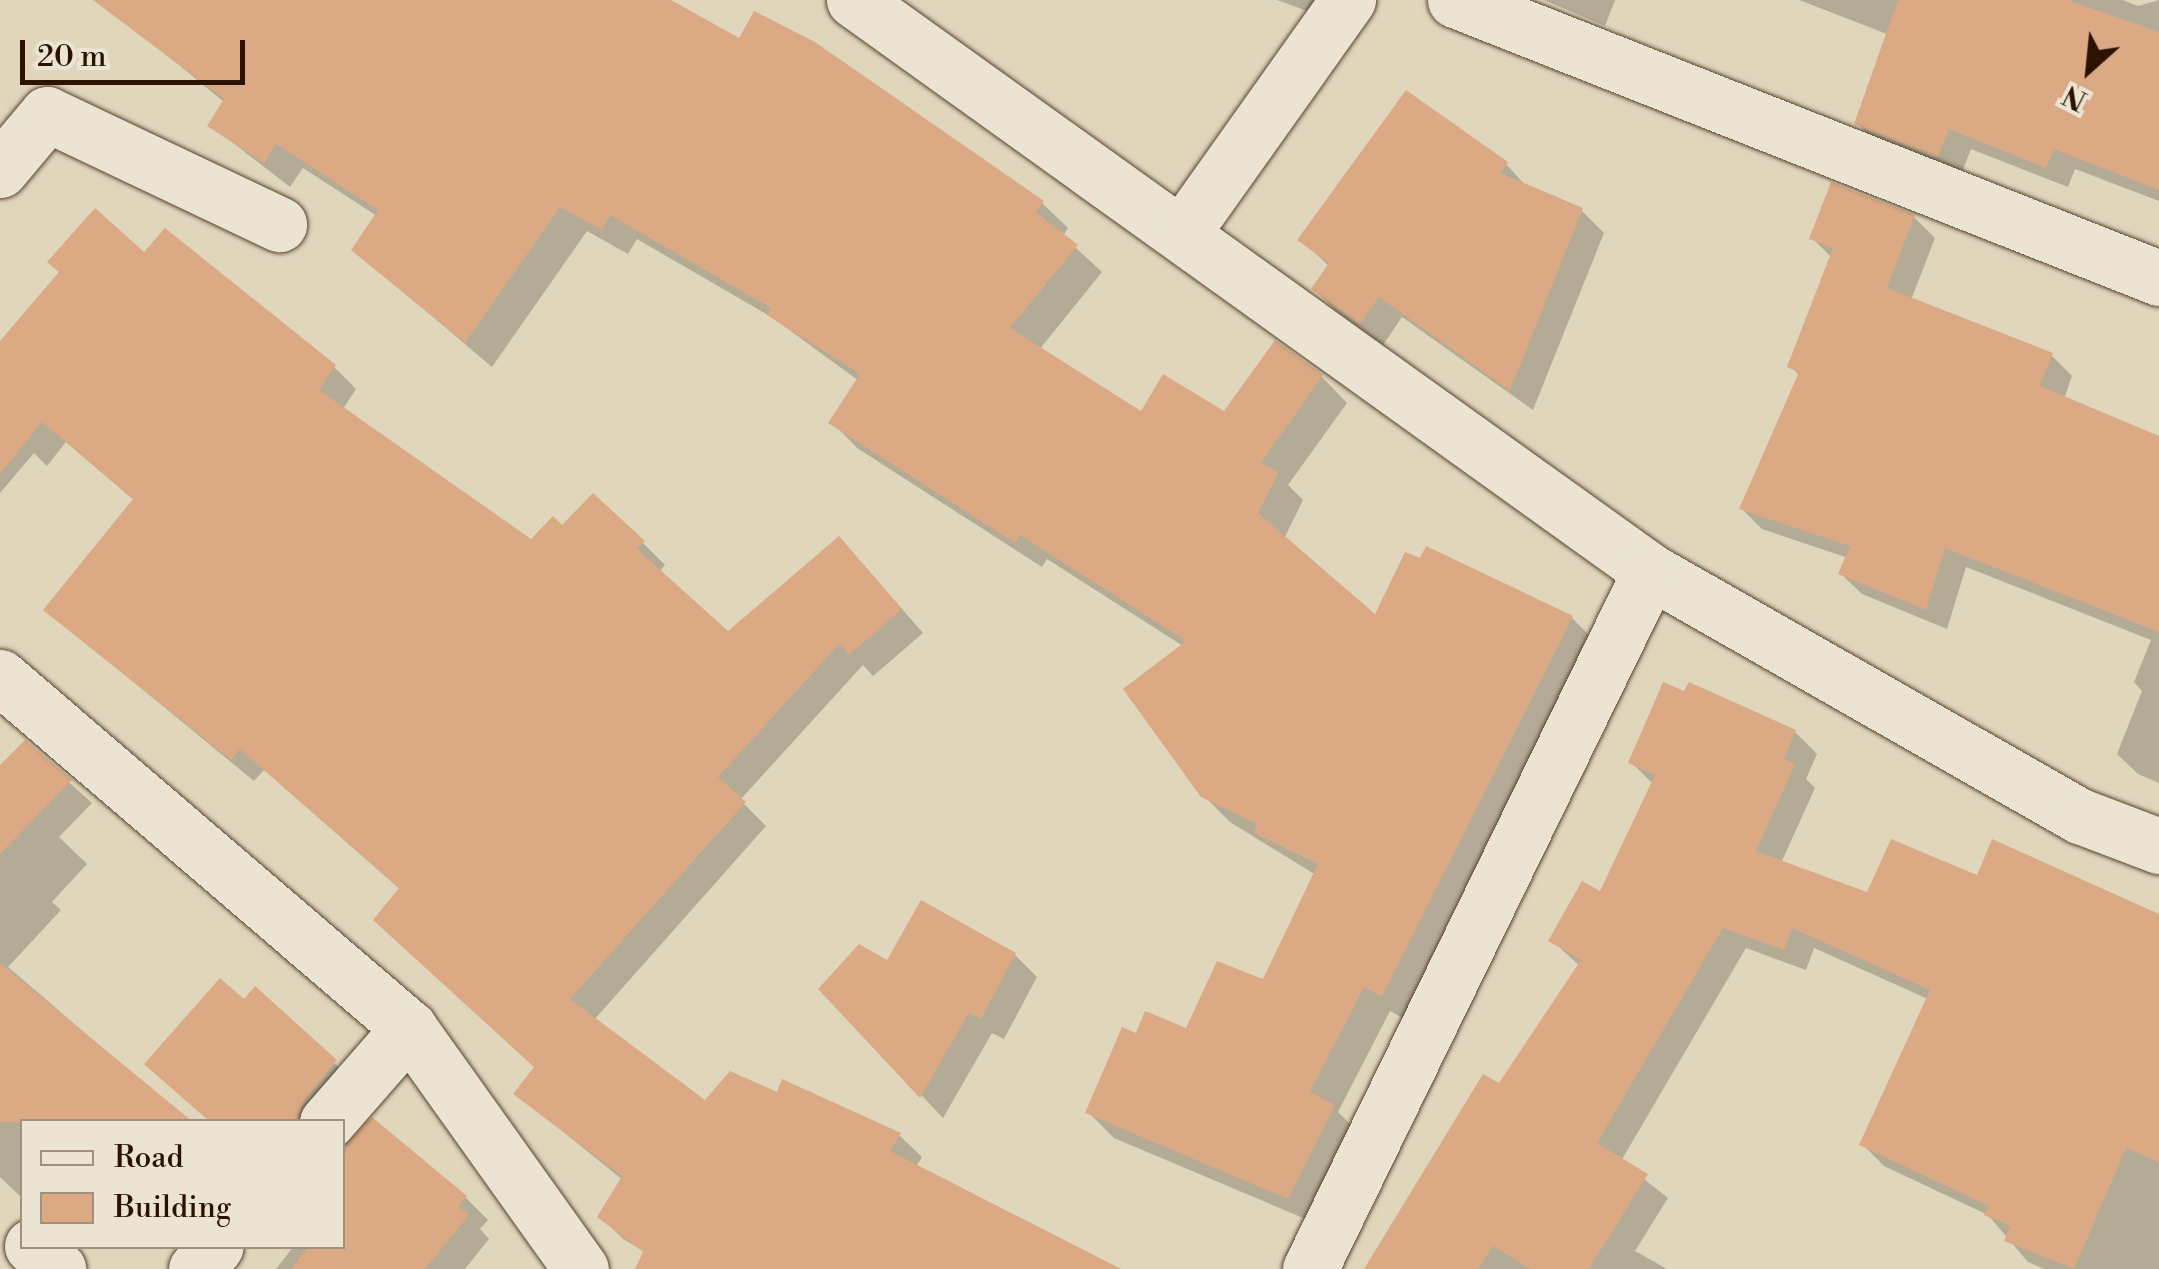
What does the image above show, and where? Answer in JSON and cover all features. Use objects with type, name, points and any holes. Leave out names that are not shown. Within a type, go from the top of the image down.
[{"type":"street","points":[[854,0],[1183,232],[1650,571],[2080,816],[2159,846]]},
{"type":"street","points":[[1183,232],[1348,0]]},
{"type":"street","points":[[1455,0],[2159,278]]},
{"type":"street","points":[[0,170],[46,114],[279,224]]},
{"type":"street","points":[[1310,1269],[1650,571]]},
{"type":"street","points":[[0,677],[409,1028],[582,1269]]},
{"type":"street","points":[[329,1119],[409,1028]]},
{"type":"street","points":[[0,1219],[20,1236]]},
{"type":"street","points":[[35,1249],[58,1269]]},
{"type":"street","points":[[196,1269],[213,1249]]},
{"type":"building","points":[[93,0],[671,0],[739,38],[754,11],[815,42],[1044,201],[1036,212],[1078,245],[1010,328],[1141,411],[1163,374],[1224,411],[1275,340],[1323,375],[1261,463],[1279,472],[1258,513],[1375,614],[1405,552],[1420,558],[1426,546],[1573,616],[1382,997],[1364,987],[1310,1092],[1335,1105],[1288,1199],[1085,1113],[1122,1027],[1136,1033],[1145,1011],[1186,1028],[1217,961],[1263,979],[1318,864],[1254,833],[1257,824],[1201,797],[1123,689],[1186,641],[1020,535],[1015,543],[828,423],[860,374],[767,315],[771,308],[610,215],[602,230],[560,207],[465,343],[351,250],[378,210],[276,144],[264,163],[207,126],[224,99]]},
{"type":"building","points":[[1898,0],[2068,0],[2159,32],[2159,190],[2054,149],[2046,168],[1949,129],[1938,157],[1854,124]]},
{"type":"building","points":[[1406,90],[1508,162],[1500,173],[1583,208],[1510,391],[1379,297],[1360,324],[1311,289],[1329,263],[1297,240]]},
{"type":"building","points":[[1831,182],[1915,215],[1887,288],[2053,353],[2040,386],[2159,436],[2159,632],[1945,548],[1926,610],[1838,574],[1850,546],[1739,509],[1799,372],[1787,367],[1833,248],[1809,239]]},
{"type":"building","points":[[95,208],[144,252],[165,228],[336,365],[319,390],[531,539],[553,516],[562,525],[593,493],[645,541],[637,549],[728,631],[839,536],[902,609],[849,655],[839,644],[718,777],[746,802],[570,999],[705,1100],[730,1071],[777,1092],[782,1079],[901,1133],[890,1151],[1121,1269],[635,1269],[643,1252],[597,1217],[622,1176],[513,1094],[534,1067],[373,920],[399,888],[240,749],[231,760],[43,610],[133,499],[42,422],[0,474],[0,341],[59,272],[47,262]]},
{"type":"building","points":[[1663,682],[1684,691],[1689,682],[1796,730],[1784,759],[1795,764],[1756,851],[1867,892],[1891,839],[1977,875],[1992,839],[2159,914],[2159,1162],[2126,1148],[2074,1269],[2004,1241],[2010,1226],[1984,1215],[1989,1206],[1859,1145],[1930,990],[1792,928],[1784,950],[1723,928],[1597,1143],[1648,1174],[1589,1269],[1530,1269],[1493,1246],[1478,1269],[1364,1269],[1483,1074],[1499,1083],[1581,960],[1548,941],[1582,881],[1600,891],[1655,775],[1628,763]]},
{"type":"building","points":[[25,740],[72,780],[0,854],[0,765]]},
{"type":"building","points":[[921,900],[1016,953],[981,1019],[969,1013],[920,1098],[818,989],[859,944],[887,960]]},
{"type":"building","points":[[0,963],[189,1119],[20,1119],[0,1122]]},
{"type":"building","points":[[220,978],[244,999],[255,986],[337,1060],[303,1102],[298,1119],[207,1119],[144,1064]]},
{"type":"building","points":[[372,1117],[467,1196],[458,1206],[469,1215],[425,1269],[291,1269],[307,1249],[345,1249],[345,1145]]}]
